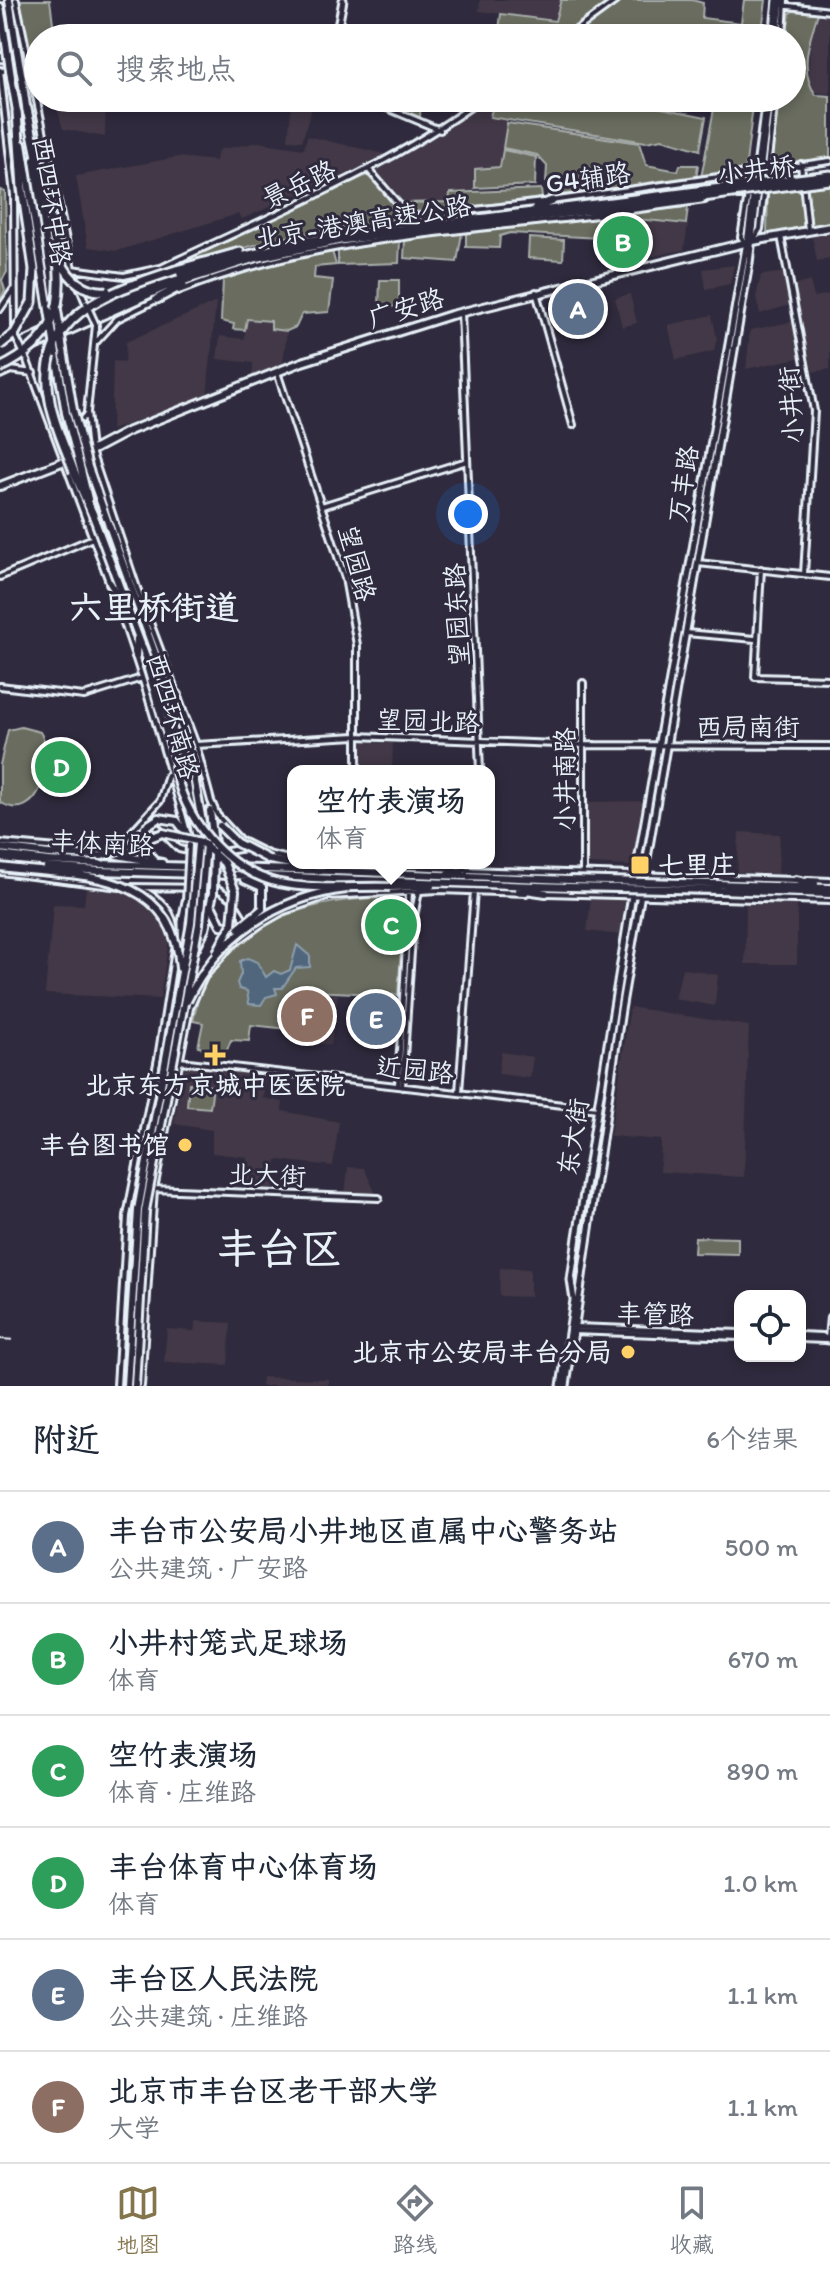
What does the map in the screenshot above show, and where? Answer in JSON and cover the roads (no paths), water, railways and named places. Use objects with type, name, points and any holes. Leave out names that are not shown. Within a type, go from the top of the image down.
[{"type":"highway","name":"西四环中路","points":[[9,0],[24,91]]},
{"type":"highway","name":"西四环中路","points":[[0,7],[3,45],[53,309]]},
{"type":"highway","points":[[0,345],[15,333],[32,302],[34,269],[22,188],[17,112]]},
{"type":"highway","name":"西四环中路","points":[[27,112],[56,354],[70,412]]},
{"type":"highway","points":[[0,368],[30,351],[50,326],[60,293],[57,252],[28,112]]},
{"type":"highway","name":"小井桥","points":[[704,193],[830,178]]},
{"type":"highway","name":"北京-港澳高速公路","points":[[0,361],[124,304],[218,269],[340,240],[704,193]]},
{"type":"highway","name":"北京-港澳高速公路","points":[[4,353],[106,305],[221,262],[305,241],[523,212],[704,193]]},
{"type":"highway","points":[[523,212],[552,201]]},
{"type":"highway","points":[[580,210],[609,213]]},
{"type":"highway","name":"广安路","points":[[0,486],[62,462],[79,460],[129,431],[277,372],[461,312],[749,242],[830,227]]},
{"type":"highway","points":[[93,515],[81,470],[49,399],[51,359],[73,318],[97,299],[115,290],[219,256],[305,241]]},
{"type":"highway","points":[[57,252],[74,281],[101,292],[115,290]]},
{"type":"highway","points":[[157,299],[218,269]]},
{"type":"highway","points":[[53,309],[63,350],[70,412]]},
{"type":"highway","name":"西四环南路","points":[[70,412],[81,470],[135,598],[189,748],[201,799],[206,844],[202,905],[187,1008],[141,1211]]},
{"type":"highway","name":"西四环南路","points":[[93,515],[181,751],[206,844],[180,977],[141,1211],[135,1386]]},
{"type":"highway","points":[[131,572],[135,598]]},
{"type":"highway","points":[[110,583],[130,615]]},
{"type":"highway","points":[[136,656],[138,636]]},
{"type":"highway","points":[[146,658],[149,681],[175,764],[178,790],[191,816],[211,839],[251,872],[290,884],[390,887]]},
{"type":"highway","points":[[164,680],[178,695]]},
{"type":"highway","points":[[201,799],[220,826],[248,851],[287,865]]},
{"type":"highway","points":[[195,949],[205,929],[213,893],[206,844],[210,811]]},
{"type":"highway","points":[[157,862],[149,857],[142,846],[145,827],[159,818],[177,821],[188,835]]},
{"type":"highway","points":[[0,846],[48,861],[102,856],[163,833],[201,842],[224,863],[235,891],[232,924],[217,952],[195,982],[187,1008]]},
{"type":"highway","points":[[103,853],[181,867]]},
{"type":"highway","name":"丰体南路","points":[[0,855],[99,868],[201,871]]},
{"type":"highway","name":"丰体南路","points":[[0,867],[48,861]]},
{"type":"highway","points":[[0,867],[104,879],[138,892],[163,913],[174,931],[180,977]]},
{"type":"highway","name":"丰体南路","points":[[99,868],[181,867],[201,871]]},
{"type":"highway","points":[[201,871],[287,868]]},
{"type":"highway","points":[[225,875],[287,869]]},
{"type":"highway","points":[[301,869],[334,875],[448,883],[719,887],[830,894]]},
{"type":"highway","points":[[301,869],[334,875],[503,877],[569,884]]},
{"type":"highway","points":[[439,875],[464,870]]},
{"type":"highway","points":[[201,871],[258,883],[265,893],[262,909],[239,928],[226,928],[216,921],[211,901]]},
{"type":"highway","points":[[492,871],[503,877]]},
{"type":"highway","points":[[796,880],[830,894]]},
{"type":"highway","points":[[217,952],[264,916],[299,899],[333,891],[448,883]]},
{"type":"highway","points":[[492,885],[546,893]]},
{"type":"highway","points":[[719,887],[830,894]]},
{"type":"highway","name":"西四环南路","points":[[127,1386],[133,1266]]},
{"type":"main road","points":[[337,24],[341,0]]},
{"type":"main road","points":[[779,24],[782,2]]},
{"type":"main road","name":"万丰路","points":[[636,895],[644,876],[712,432],[742,260],[749,242],[768,112]]},
{"type":"main road","name":"万丰路","points":[[636,895],[636,877],[686,633],[749,263],[748,195],[760,172]]},
{"type":"main road","points":[[742,260],[749,263]]},
{"type":"main road","points":[[721,380],[719,410],[724,410]]},
{"type":"main road","points":[[712,432],[718,434],[716,465]]},
{"type":"main road","name":"东大街","points":[[573,1330],[572,1282],[598,1109],[636,895]]},
{"type":"main road","name":"东大街","points":[[564,1386],[636,895]]},
{"type":"main road","name":"西四环南路","points":[[127,1386],[133,1266],[141,1211],[138,1187],[183,958],[182,922],[186,901]]},
{"type":"main road","name":"西四环南路","points":[[141,1211],[151,1189],[195,949]]},
{"type":"main road","points":[[187,1008],[189,976]]},
{"type":"main road","name":"西四环南路","points":[[135,1386],[139,1362],[142,1240]]},
{"type":"main road","points":[[572,1282],[580,1281]]},
{"type":"street","name":"西四环中路","points":[[16,0],[24,44]]},
{"type":"street","points":[[584,24],[617,0]]},
{"type":"street","points":[[782,2],[830,11]]},
{"type":"street","points":[[3,45],[21,54],[24,51]]},
{"type":"street","points":[[0,58],[24,62]]},
{"type":"street","points":[[0,71],[7,69],[24,73]]},
{"type":"street","name":"西四环中路","points":[[0,71],[14,195],[16,338]]},
{"type":"street","name":"西四环中路","points":[[37,112],[72,269],[96,325]]},
{"type":"street","points":[[397,112],[440,130]]},
{"type":"street","name":"景岳路","points":[[72,269],[124,276],[149,272],[370,171],[440,130],[464,112]]},
{"type":"street","points":[[760,172],[768,112]]},
{"type":"street","name":"G4辅路","points":[[370,171],[405,212],[417,217],[738,176],[830,161]]},
{"type":"street","points":[[801,164],[808,230]]},
{"type":"street","points":[[97,341],[117,319],[157,299],[219,276],[340,247],[748,195],[744,182],[738,176]]},
{"type":"street","name":"小井街","points":[[781,236],[814,411],[804,574]]},
{"type":"street","points":[[0,309],[14,288]]},
{"type":"street","points":[[536,292],[573,425]]},
{"type":"street","name":"望园东路","points":[[461,312],[480,765]]},
{"type":"street","name":"西四环南路","points":[[96,325],[97,341],[87,412],[91,451],[131,572],[196,745],[217,815],[227,830],[251,848]]},
{"type":"street","name":"西四环南路","points":[[16,338],[33,373],[62,462],[110,583],[164,742],[168,771],[188,835],[186,901]]},
{"type":"street","points":[[0,375],[22,369],[33,373]]},
{"type":"street","name":"望园路","points":[[277,372],[344,572],[356,636],[357,765]]},
{"type":"street","points":[[50,425],[64,429],[75,427],[87,412]]},
{"type":"street","points":[[322,506],[467,461]]},
{"type":"street","points":[[0,577],[93,538]]},
{"type":"street","points":[[698,563],[830,577]]},
{"type":"street","points":[[755,639],[761,569]]},
{"type":"street","points":[[686,633],[755,639],[759,643],[755,677],[830,679]]},
{"type":"street","points":[[0,686],[84,696],[142,678]]},
{"type":"street","name":"小井南路","points":[[583,683],[583,875]]},
{"type":"street","name":"望园北路","points":[[196,745],[356,736],[663,745]]},
{"type":"street","name":"西局南街","points":[[663,745],[830,746]]},
{"type":"street","points":[[103,853],[124,843],[163,797],[168,771]]},
{"type":"street","points":[[146,816],[186,853],[251,848],[287,864]]},
{"type":"street","name":"丰体南路","points":[[0,846],[103,853]]},
{"type":"street","points":[[70,882],[72,851]]},
{"type":"street","points":[[82,884],[84,852]]},
{"type":"street","name":"丰体南路","points":[[0,867],[82,884],[217,888],[231,898],[252,931]]},
{"type":"street","points":[[312,900],[315,869]]},
{"type":"street","points":[[316,869],[317,886],[328,896]]},
{"type":"street","points":[[446,869],[830,881]]},
{"type":"street","points":[[595,894],[608,886],[604,876]]},
{"type":"street","points":[[139,888],[162,901],[173,919],[171,980]]},
{"type":"street","points":[[400,1086],[413,922],[419,891]]},
{"type":"street","name":"西四环南路","points":[[141,1386],[139,1362],[151,1189],[180,1061],[187,1008],[204,977],[230,947],[252,931],[312,900],[328,896],[419,891],[636,895],[830,894]]},
{"type":"street","points":[[459,1092],[474,891]]},
{"type":"street","points":[[400,1086],[409,892]]},
{"type":"street","name":"西四环南路","points":[[117,1386],[124,1244],[138,1187],[171,980],[183,958]]},
{"type":"street","name":"近园路","points":[[180,1061],[598,1109]]},
{"type":"street","name":"北大街","points":[[138,1187],[379,1198]]},
{"type":"street","points":[[806,1337],[822,1336],[829,1340],[830,1317]]},
{"type":"street","points":[[643,1329],[653,1334]]},
{"type":"street","points":[[573,1330],[643,1329],[734,1335]]},
{"type":"street","name":"丰管路","points":[[573,1330],[734,1335]]},
{"type":"street","points":[[119,1361],[139,1362]]},
{"type":"water","points":[[297,945],[310,956],[310,967],[296,968],[282,988],[275,988],[277,994],[266,997],[261,1005],[249,1004],[247,991],[239,989],[237,983],[241,974],[240,961],[248,958],[257,962],[266,977],[274,971],[281,974],[290,970]]},
{"type":"railway","points":[[0,1339],[14,1340]]},
{"type":"place","name":"小井村笼式足球场","points":[[623,242]]},
{"type":"place","name":"丰台市公安局小井地区直属中心警务站","points":[[578,309]]},
{"type":"place","name":"丰台体育中心体育场","points":[[61,767]]},
{"type":"place","name":"七里庄","points":[[640,865]]},
{"type":"place","name":"空竹表演场","points":[[391,925]]},
{"type":"place","name":"北京市丰台区老干部大学","points":[[307,1016]]},
{"type":"place","name":"丰台区人民法院","points":[[376,1019]]},
{"type":"place","name":"北京东方京城中医医院","points":[[215,1055]]},
{"type":"place","name":"丰台图书馆","points":[[185,1145]]},
{"type":"place","name":"北京市公安局丰台分局","points":[[628,1352]]},
{"type":"district","name":"六里桥街道","points":[[154,607]]},
{"type":"district","name":"丰台区","points":[[279,1248]]}]
